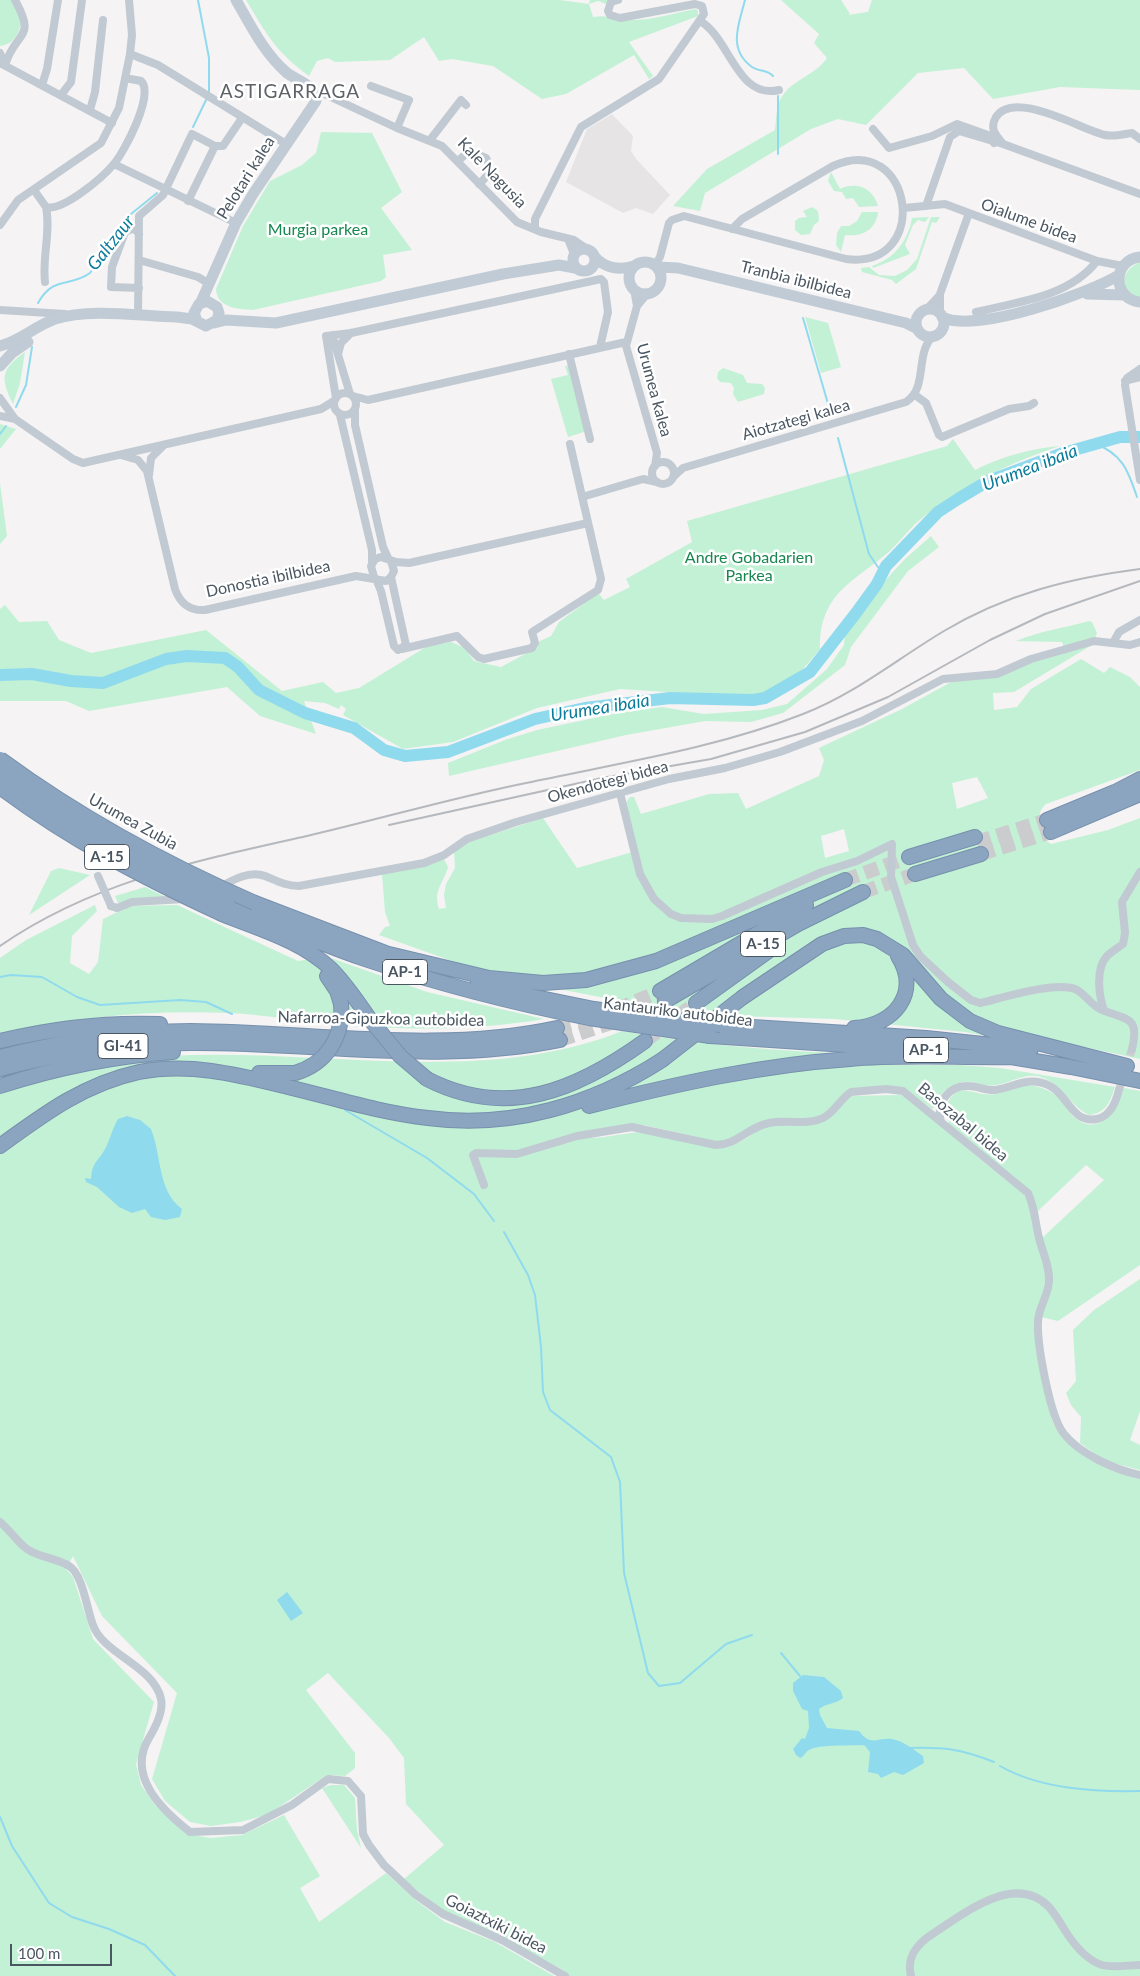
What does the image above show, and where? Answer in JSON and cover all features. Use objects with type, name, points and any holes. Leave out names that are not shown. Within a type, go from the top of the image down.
[{"type":"highway","name":"Urumea Zubia","points":[[0,759],[105,828],[212,884],[255,903],[389,954]]},
{"type":"highway","name":"Urumea Zubia","points":[[0,775],[80,829],[225,909]]},
{"type":"highway","points":[[1047,822],[1137,786]]},
{"type":"highway","name":"A-15","points":[[0,787],[83,844],[131,870],[225,909]]},
{"type":"highway","points":[[912,864],[977,844]]},
{"type":"highway","name":"A-15","points":[[389,954],[489,978],[543,983],[586,980],[656,962],[846,882],[791,913],[662,996],[863,892],[847,904],[780,942],[696,1003]]},
{"type":"highway","points":[[225,909],[245,924],[298,951],[315,963],[334,984],[340,1004],[340,1026],[332,1047],[316,1064],[295,1073],[270,1074],[242,1070],[232,1073]]},
{"type":"highway","name":"Kantauriko autobidea","points":[[225,909],[408,973],[500,999],[710,1036],[1013,1057],[1140,1081]]},
{"type":"highway","points":[[245,924],[285,940],[331,969],[400,1056],[428,1079],[444,1087],[474,1096],[514,1099],[571,1084],[605,1068],[645,1041]]},
{"type":"highway","points":[[0,1146],[68,1099],[111,1080],[141,1072],[171,1068],[232,1073],[383,1110],[427,1118],[494,1120],[542,1113],[577,1103],[612,1088],[662,1060],[743,997],[822,944],[844,936],[863,935],[890,945],[903,954],[941,1000],[970,1021],[998,1033],[1134,1068]]},
{"type":"highway","points":[[796,1031],[867,1027],[884,1021],[896,1012],[904,999],[906,976],[899,957],[890,945]]},
{"type":"highway","name":"Kantauriko autobidea","points":[[389,954],[423,967],[592,1014],[796,1031],[992,1044],[1134,1068]]},
{"type":"highway","points":[[0,1041],[48,1030],[123,1023],[222,1027],[234,1032]]},
{"type":"highway","name":"GI-41","points":[[0,1057],[59,1044],[118,1035],[189,1031],[234,1032]]},
{"type":"highway","name":"Nafarroa-Gipuzkoa autobidea","points":[[234,1032],[442,1041],[558,1034],[506,1049],[466,1052],[249,1044]]},
{"type":"highway","name":"GI-41","points":[[0,1069],[60,1055],[120,1046],[191,1043],[249,1044]]},
{"type":"highway","points":[[0,1086],[61,1069],[127,1056],[236,1048],[249,1044]]},
{"type":"highway","points":[[542,1113],[553,1114],[698,1079],[772,1066],[852,1058],[1013,1057]]},
{"type":"main road","name":"Kale Nagusia","points":[[236,0],[268,54],[288,73],[305,84],[315,94]]},
{"type":"main road","name":"Pelotari kalea","points":[[198,305],[236,223],[314,104],[315,94]]},
{"type":"main road","points":[[0,366],[12,353],[41,330],[50,316],[85,314],[177,317],[197,321],[204,325],[226,320],[262,324],[283,322],[503,274],[559,265],[574,260],[583,249],[605,265],[618,268],[646,262],[656,266],[662,279]]},
{"type":"main road","points":[[592,254],[595,263],[592,269]]},
{"type":"main road","points":[[959,322],[927,310],[920,332],[942,330],[959,322],[1009,315],[1078,294],[1121,270],[1139,256]]},
{"type":"main road","points":[[574,260],[582,272],[605,265]]},
{"type":"main road","points":[[632,285],[630,273],[634,266]]},
{"type":"main road","name":"Tranbia ibilbidea","points":[[656,266],[678,268],[920,332]]},
{"type":"main road","points":[[618,268],[632,285],[647,294],[655,291],[668,272],[678,268]]},
{"type":"main road","points":[[1121,270],[1119,285],[1124,295]]},
{"type":"main road","points":[[208,283],[208,291],[216,306],[218,316],[214,323]]},
{"type":"main road","points":[[1078,294],[1124,295],[1139,303]]},
{"type":"main road","points":[[177,317],[207,301],[231,315],[283,322]]},
{"type":"main road","points":[[197,321],[194,313],[198,305]]},
{"type":"main road","points":[[0,346],[64,320],[85,314]]},
{"type":"main road","points":[[941,315],[942,330]]},
{"type":"street","points":[[3,64],[10,50],[25,33],[26,19],[15,0]]},
{"type":"street","points":[[42,85],[58,0]]},
{"type":"street","points":[[61,95],[71,82],[82,0]]},
{"type":"street","points":[[0,225],[18,200],[102,143],[119,108],[130,54],[132,35],[129,0]]},
{"type":"street","points":[[535,228],[535,218],[581,127],[659,79],[700,21],[704,10],[699,4],[620,18],[610,14],[608,11],[611,2],[618,0]]},
{"type":"street","points":[[90,110],[95,92],[102,20]]},
{"type":"street","points":[[700,21],[707,25],[719,38],[739,71],[753,86],[768,93],[779,90]]},
{"type":"street","points":[[0,53],[3,64],[112,123]]},
{"type":"street","points":[[130,54],[158,65],[286,144]]},
{"type":"street","points":[[46,207],[58,208],[99,179],[114,164],[140,114],[145,97],[146,88],[141,81],[125,78]]},
{"type":"street","points":[[371,86],[409,100],[397,128]]},
{"type":"street","name":"Kale Nagusia","points":[[315,94],[322,93],[397,128],[442,146],[513,220],[541,232],[580,243],[592,254]]},
{"type":"street","points":[[430,140],[461,100],[466,105]]},
{"type":"street","points":[[1003,144],[993,132],[992,125],[997,115],[1010,108],[1025,106],[1107,135],[1132,133],[1140,139]]},
{"type":"street","points":[[138,316],[139,216],[163,195],[192,134],[215,146],[223,146],[242,118]]},
{"type":"street","points":[[873,129],[890,148],[932,136],[957,124],[988,135],[994,143]]},
{"type":"street","points":[[926,206],[953,134],[962,131],[1140,194]]},
{"type":"street","points":[[188,200],[215,146]]},
{"type":"street","points":[[458,161],[470,151],[486,158],[490,168],[489,173],[479,184]]},
{"type":"street","points":[[656,266],[669,223],[684,216],[732,229],[846,259],[860,260],[879,254],[894,240],[901,228],[904,208],[899,188],[886,172],[867,161],[853,160],[833,166],[739,221],[732,229]]},
{"type":"street","points":[[114,164],[236,223]]},
{"type":"street","points":[[34,190],[46,207],[48,219],[44,271],[45,282]]},
{"type":"street","name":"Oialume bidea","points":[[904,208],[945,204],[1121,270]]},
{"type":"street","points":[[927,310],[940,294],[969,213]]},
{"type":"street","points":[[139,234],[134,228],[126,232],[112,267],[111,287],[139,288]]},
{"type":"street","points":[[568,239],[574,260]]},
{"type":"street","points":[[139,260],[191,275],[208,283]]},
{"type":"street","points":[[976,312],[1052,292],[1083,277],[1097,261]]},
{"type":"street","points":[[570,444],[601,579],[599,589],[532,632],[535,643],[532,648],[484,659],[478,657],[457,636],[398,650],[394,646],[381,591],[370,570],[372,550],[340,415],[334,408],[335,400],[326,336],[351,333],[601,279],[604,282],[608,312],[600,347]]},
{"type":"street","name":"Urumea kalea","points":[[632,285],[637,306]]},
{"type":"street","name":"Urumea kalea","points":[[647,294],[637,306],[626,342],[657,453],[654,468]]},
{"type":"street","points":[[940,294],[941,315]]},
{"type":"street","points":[[0,310],[36,311],[50,316]]},
{"type":"street","points":[[36,311],[44,318],[41,330]]},
{"type":"street","points":[[920,332],[915,395],[926,403],[939,435],[942,437],[1008,409],[1029,406],[1034,403]]},
{"type":"street","points":[[338,357],[341,343],[351,333]]},
{"type":"street","points":[[332,335],[351,395],[356,401],[356,425],[383,547],[395,567],[392,576],[406,645],[402,649]]},
{"type":"street","points":[[340,415],[349,416],[368,400],[626,342]]},
{"type":"street","points":[[569,354],[590,439]]},
{"type":"street","points":[[1140,369],[1132,373],[1125,381],[1140,480]]},
{"type":"street","points":[[1125,381],[1140,377]]},
{"type":"street","points":[[0,398],[15,419],[76,461],[87,462],[321,409],[342,393],[368,400]]},
{"type":"street","name":"Aiotzategi kalea","points":[[674,476],[683,468],[903,404],[915,395]]},
{"type":"street","points":[[0,416],[15,419]]},
{"type":"street","points":[[149,475],[152,458],[164,445]]},
{"type":"street","name":"Urumea kalea","points":[[657,453],[668,464]]},
{"type":"street","points":[[121,455],[138,460],[149,475]]},
{"type":"street","points":[[582,497],[643,480],[667,484],[674,476],[674,470],[668,464],[654,468],[643,480]]},
{"type":"street","name":"Aiotzategi kalea","points":[[668,464],[683,468]]},
{"type":"street","points":[[654,468],[653,477],[657,482]]},
{"type":"street","name":"Donostia ibilbidea","points":[[149,475],[177,594],[182,602],[191,608],[205,610],[356,576],[375,578]]},
{"type":"street","points":[[375,578],[382,581],[410,563],[588,523]]},
{"type":"street","points":[[372,562],[381,557],[410,563]]},
{"type":"street","points":[[1113,643],[1119,632],[1140,620]]},
{"type":"street","name":"Okendotegi bidea","points":[[98,876],[111,906],[117,908],[132,902],[194,898],[238,878],[252,875],[264,876],[285,885],[299,886],[411,866],[441,857],[467,839],[500,826],[669,779],[725,768],[827,736],[888,708],[943,679],[997,674],[1031,659],[1070,646],[1094,641],[1130,645],[1140,642]]},
{"type":"street","points":[[620,792],[640,874],[654,899],[671,914],[682,918],[700,920],[722,916],[822,872],[857,861],[892,844],[891,877],[913,944],[920,956],[963,994],[980,1003],[1044,989],[1071,988],[1082,994],[1092,1005],[1104,1011],[1129,1018],[1134,1023],[1135,1031],[1132,1049]]},
{"type":"street","points":[[1104,1011],[1100,994],[1102,966],[1106,956],[1123,944],[1122,902],[1140,872]]},
{"type":"street","points":[[941,1122],[940,1105],[945,1096],[958,1087],[969,1086],[996,1090],[1030,1080],[1039,1082],[1056,1090],[1076,1114],[1089,1119],[1104,1116],[1110,1110],[1119,1090]]},
{"type":"street","name":"Basozabal bidea","points":[[484,1185],[473,1160],[473,1155],[476,1152],[517,1154],[578,1136],[632,1128],[661,1132],[716,1145],[729,1144],[769,1123],[798,1122],[822,1118],[831,1113],[851,1092],[886,1089],[903,1091],[1023,1188],[1033,1203],[1049,1280],[1038,1320],[1038,1332],[1045,1374],[1059,1425],[1071,1440],[1099,1460],[1118,1470],[1140,1475]]},
{"type":"street","name":"Goiaztxiki bidea","points":[[0,1522],[10,1529],[26,1548],[49,1560],[70,1566],[78,1578],[93,1627],[112,1648],[153,1682],[162,1700],[157,1727],[148,1740],[140,1763],[148,1790],[168,1815],[190,1832],[243,1830],[292,1805],[328,1778],[348,1781],[361,1796],[363,1834],[369,1845],[384,1865],[416,1894],[443,1914],[502,1940],[565,1976]]},
{"type":"street","points":[[911,1976],[909,1970],[913,1952],[924,1939],[991,1900],[1009,1893],[1019,1892],[1029,1894],[1048,1906],[1071,1940],[1092,1960],[1104,1965],[1140,1965]]},
{"type":"shaded area","points":[[612,114],[633,136],[631,151],[637,160],[670,195],[653,214],[636,208],[623,213],[566,182],[587,129]]},
{"type":"green space","points":[[0,0],[13,0],[22,19],[13,40],[0,46]]},
{"type":"green space","points":[[246,0],[560,0],[589,4],[593,17],[603,16],[623,20],[636,20],[696,9],[698,16],[629,42],[653,76],[649,79],[634,55],[566,94],[542,99],[493,66],[452,59],[439,61],[424,37],[390,60],[335,62],[328,58],[317,61],[309,76],[297,67],[273,42]]},
{"type":"green space","points":[[590,0],[610,0],[606,4],[598,1],[589,4]]},
{"type":"green space","points":[[781,0],[841,0],[850,14],[848,15],[868,12],[872,0],[1140,0],[1140,90],[1060,87],[993,99],[964,68],[918,73],[866,125],[838,119],[811,129],[705,193],[700,211],[673,206],[707,169],[775,130],[777,109],[787,90],[815,70],[827,58],[814,43],[819,34]]},
{"type":"green space","name":"Murgia parkea","points":[[321,132],[372,133],[402,192],[381,208],[412,250],[383,255],[386,277],[381,281],[253,310],[235,308],[224,304],[217,295],[216,289],[243,226],[270,181],[302,165],[316,153]]},
{"type":"green space","points":[[831,172],[840,189],[852,186],[864,188],[876,200],[878,206],[859,207],[853,198],[846,199],[842,192],[834,191],[828,181]]},
{"type":"green space","points":[[812,207],[818,211],[819,221],[814,225],[810,234],[801,235],[795,230],[795,221],[799,218],[807,217],[803,211]]},
{"type":"green space","points":[[862,212],[878,212],[877,218],[867,231],[857,235],[845,235],[841,252],[836,245],[837,233],[841,226],[849,226],[857,221]]},
{"type":"green space","points":[[929,217],[925,222],[918,220],[913,225],[905,245],[910,254],[873,268],[872,266],[887,259],[899,248],[907,234],[912,218]]},
{"type":"green space","points":[[931,217],[940,217],[936,223],[932,222],[916,269],[896,284],[892,280],[862,272],[861,268],[869,267],[879,275],[895,276],[907,270],[917,259]]},
{"type":"green space","points":[[1140,262],[1140,297],[1128,290],[1124,280],[1129,270]]},
{"type":"green space","points":[[805,317],[828,323],[841,367],[821,373]]},
{"type":"green space","points":[[25,352],[20,383],[13,404],[6,387],[5,375],[11,364]]},
{"type":"green space","points":[[571,365],[590,430],[568,437],[551,379],[568,375],[565,366]]},
{"type":"green space","points":[[723,368],[743,375],[747,383],[762,384],[765,388],[764,394],[738,402],[733,394],[734,388],[731,383],[720,382],[717,378],[718,372]]},
{"type":"green space","points":[[0,424],[16,429],[0,449]]},
{"type":"green space","name":"Andre Gobadarien Parkea","points":[[953,439],[975,470],[1016,454],[1060,446],[1021,460],[983,478],[947,499],[914,525],[891,550],[841,590],[825,614],[821,630],[820,649],[803,669],[765,695],[746,697],[620,689],[537,708],[453,742],[403,749],[343,715],[346,709],[341,705],[339,709],[325,703],[304,701],[316,734],[260,716],[227,687],[89,711],[66,701],[0,701],[0,609],[5,605],[19,622],[47,621],[59,640],[91,653],[206,630],[282,691],[323,682],[336,693],[359,688],[426,647],[451,642],[465,648],[474,661],[501,667],[538,647],[538,642],[551,636],[559,622],[598,593],[604,600],[630,587],[626,579],[692,542],[687,521],[947,446]]},
{"type":"green space","points":[[0,483],[7,536],[0,544]]},
{"type":"green space","points":[[931,536],[939,547],[908,571],[851,647],[845,665],[783,713],[751,722],[705,721],[626,735],[449,776],[448,763],[505,740],[537,730],[618,713],[662,707],[704,714],[762,710],[787,704],[827,669],[844,645],[845,631],[880,586],[905,559]]},
{"type":"green space","points":[[1089,621],[1092,622],[1097,633],[1092,645],[1014,692],[993,693],[994,710],[1017,707],[1031,689],[1081,659],[1104,673],[1110,667],[1130,677],[1140,687],[1140,770],[1046,804],[1042,808],[1039,817],[1045,840],[1051,844],[1108,830],[1140,818],[1140,1059],[1024,1034],[993,1037],[965,1032],[835,1019],[707,1015],[671,1011],[549,987],[463,965],[379,935],[385,927],[390,926],[385,912],[382,874],[444,859],[448,867],[439,887],[437,902],[439,909],[446,908],[444,895],[446,884],[455,868],[454,851],[469,842],[543,818],[577,868],[636,851],[625,804],[630,797],[634,797],[641,814],[709,794],[738,793],[746,809],[819,776],[824,760],[819,748],[902,709],[953,681],[982,679],[1065,651],[1062,642],[1016,641],[1043,632]],"holes":[[[977,777],[988,798],[957,809],[952,783]],[[844,829],[849,851],[825,858],[821,836]]]},
{"type":"green space","points":[[59,868],[90,875],[29,915],[51,871]]},
{"type":"green space","points":[[145,887],[166,897],[118,903],[115,896]]},
{"type":"green space","points":[[95,905],[97,911],[72,936],[70,963],[89,974],[98,962],[103,919],[130,906],[177,905],[298,961],[328,957],[427,992],[544,1019],[472,1027],[399,1028],[336,1025],[245,1014],[171,1012],[86,1019],[29,1028],[0,1035],[0,958],[26,940]]},
{"type":"green space","points":[[622,1031],[743,1047],[803,1052],[864,1054],[868,1065],[960,1065],[1000,1068],[1115,1087],[1106,1106],[1100,1112],[1089,1115],[1076,1106],[1055,1085],[1048,1080],[1035,1076],[1024,1077],[993,1086],[973,1082],[960,1083],[944,1092],[932,1109],[906,1089],[851,1091],[814,1123],[851,1096],[901,1095],[909,1098],[1024,1194],[1029,1205],[1035,1239],[1045,1267],[1046,1278],[1035,1323],[1041,1376],[1053,1423],[1061,1437],[1113,1471],[1140,1479],[1140,1976],[562,1976],[565,1971],[488,1930],[443,1912],[404,1879],[444,1845],[406,1804],[404,1758],[389,1738],[328,1673],[306,1690],[355,1753],[355,1768],[345,1776],[327,1775],[267,1815],[240,1822],[211,1826],[190,1822],[165,1801],[152,1779],[177,1693],[102,1616],[73,1556],[66,1569],[73,1577],[93,1639],[154,1702],[136,1764],[141,1785],[155,1805],[186,1834],[211,1838],[242,1835],[284,1815],[320,1876],[300,1888],[319,1922],[386,1873],[418,1902],[445,1922],[495,1942],[554,1976],[0,1976],[0,1094],[30,1083],[93,1066],[124,1060],[185,1055],[248,1055],[439,1062],[502,1059],[563,1049]],"holes":[[[644,1125],[719,1142],[751,1135],[738,1143],[714,1146],[650,1132],[588,1138],[588,1133]]]},
{"type":"green space","points":[[1022,1085],[1048,1090],[1061,1100],[1075,1118],[1093,1125],[1107,1118],[1117,1104],[1124,1088],[1140,1091],[1140,1265],[1058,1321],[1041,1317],[1049,1292],[1041,1239],[1104,1180],[1086,1165],[1037,1212],[1034,1197],[950,1127],[945,1109],[955,1093],[960,1091],[996,1094]]},
{"type":"green space","points":[[1140,1279],[1140,1411],[1130,1440],[1140,1445],[1140,1470],[1105,1461],[1080,1443],[1081,1417],[1071,1405],[1066,1393],[1076,1381],[1073,1330],[1094,1310]]},
{"type":"green space","points":[[331,1785],[344,1785],[355,1798],[357,1830],[361,1848],[322,1788]]},
{"type":"water","points":[[127,1116],[140,1120],[151,1129],[164,1182],[174,1201],[182,1209],[180,1217],[165,1220],[151,1217],[145,1209],[132,1213],[119,1207],[97,1187],[86,1182],[85,1178],[91,1179],[94,1165],[105,1149],[118,1119]]},
{"type":"water","points":[[287,1592],[303,1613],[291,1621],[277,1600]]},
{"type":"water","points":[[803,1675],[824,1677],[841,1691],[843,1698],[819,1709],[827,1728],[859,1731],[864,1737],[873,1740],[892,1739],[899,1741],[923,1756],[924,1763],[903,1775],[894,1772],[881,1778],[878,1774],[868,1772],[870,1752],[864,1745],[814,1748],[800,1758],[793,1749],[802,1738],[805,1739],[809,1728],[808,1711],[802,1709],[793,1691],[793,1683]]},
{"type":"waterway","name":"Galtzaur","points":[[198,0],[209,58],[209,94]]},
{"type":"waterway","points":[[745,0],[738,27],[737,44],[744,60],[757,70],[768,72],[773,76]]},
{"type":"waterway","points":[[778,96],[778,154]]},
{"type":"waterway","name":"Galtzaur","points":[[193,127],[207,98]]},
{"type":"waterway","name":"Galtzaur","points":[[38,303],[44,294],[56,285],[75,280],[90,273],[126,218],[157,193]]},
{"type":"waterway","points":[[803,318],[831,414]]},
{"type":"waterway","name":"Galtzaur","points":[[16,407],[26,385],[32,347]]},
{"type":"waterway","name":"Galtzaur","points":[[0,434],[6,426]]},
{"type":"waterway","name":"Urumea ibaia","points":[[0,675],[32,674],[71,681],[103,683],[166,659],[187,656],[225,658],[238,667],[259,690],[305,713],[354,728],[384,750],[405,756],[448,752],[535,719],[585,708],[670,698],[753,700],[765,698],[810,672],[877,584],[886,566],[938,512],[988,481],[1060,454],[1120,437],[1140,437]]},
{"type":"waterway","points":[[838,438],[869,554],[882,573]]},
{"type":"waterway","points":[[1093,443],[1103,447],[1117,457],[1127,471],[1137,497]]},
{"type":"waterway","points":[[0,977],[11,975],[42,977],[77,997],[100,1005],[180,1000],[206,1002],[232,1014]]},
{"type":"waterway","points":[[345,1110],[427,1158],[474,1194],[494,1221]]},
{"type":"waterway","points":[[504,1232],[528,1275],[535,1295],[541,1347],[543,1392],[550,1410],[611,1457],[620,1482],[624,1573],[648,1673],[659,1686],[680,1683],[726,1644],[752,1635]]},
{"type":"waterway","points":[[781,1653],[800,1676]]},
{"type":"waterway","points":[[909,1748],[953,1750],[994,1762]]},
{"type":"waterway","points":[[1000,1766],[1032,1780],[1068,1788],[1140,1791]]},
{"type":"waterway","points":[[0,1817],[12,1846],[49,1903],[72,1917],[109,1929],[145,1945],[175,1976]]},
{"type":"tunnel","points":[[977,842],[1047,820]]},
{"type":"tunnel","points":[[981,854],[1051,832]]},
{"type":"tunnel","points":[[845,880],[909,857]]},
{"type":"tunnel","points":[[863,892],[915,874]]},
{"type":"tunnel","points":[[557,1028],[606,1014],[660,991]]},
{"type":"tunnel","points":[[560,1040],[638,1014],[665,1001]]},
{"type":"tunnel","points":[[645,1041],[696,1003]]},
{"type":"tunnel","points":[[1119,1090],[1132,1049]]},
{"type":"railway","points":[[0,946],[35,924],[72,905],[109,889],[187,864],[471,795],[701,746],[769,726],[803,714],[840,697],[944,631],[991,607],[1039,589],[1089,577],[1140,569]]},
{"type":"railway","points":[[389,825],[602,778],[711,759],[805,732],[888,697],[990,640],[1045,614],[1140,581]]},
{"type":"district","name":"ASTIGARRAGA","points":[[290,92]]}]
